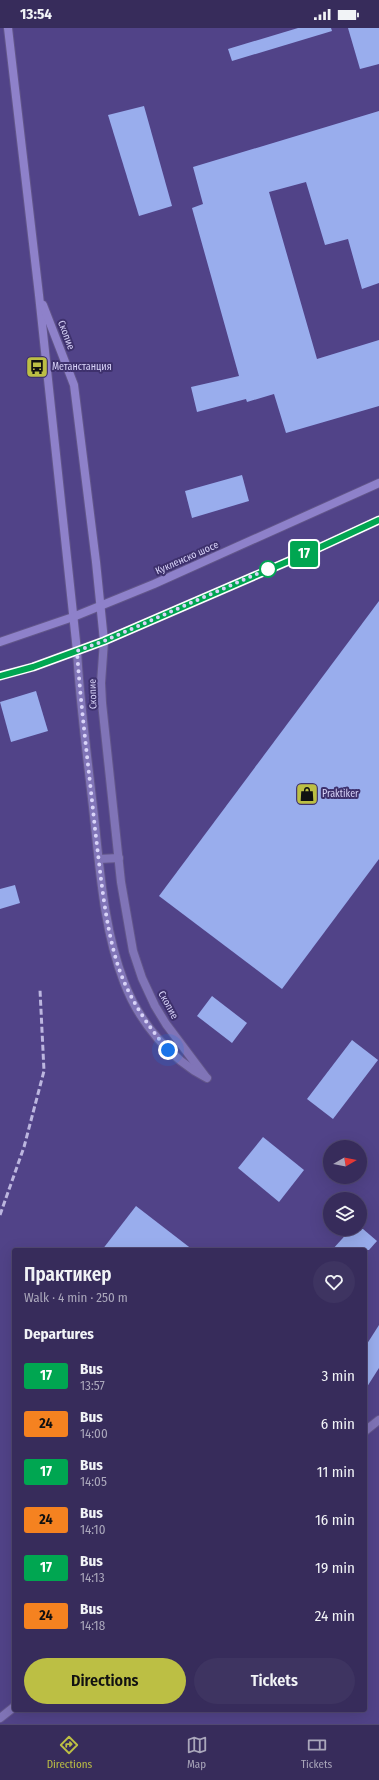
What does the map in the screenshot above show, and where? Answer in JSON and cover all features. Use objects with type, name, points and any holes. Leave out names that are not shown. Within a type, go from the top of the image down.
[{"type":"street","name":"Скопие","points":[[8,28],[39,295],[77,651]]},
{"type":"street","name":"Скопие","points":[[39,295],[74,385],[101,605],[104,641],[101,683],[102,703],[121,882],[133,951],[142,978],[155,1006],[166,1024],[207,1078],[192,1070],[176,1058],[153,1032],[125,983],[114,953],[99,858]]},
{"type":"street","name":"Кукленско шосе","points":[[0,642],[73,616],[167,578],[379,483]]},
{"type":"street","points":[[0,676],[104,641],[312,551],[379,520]]},
{"type":"street","points":[[77,651],[79,686],[99,858],[119,858]]},
{"type":"street","points":[[367,1429],[379,1420]]},
{"type":"street","points":[[0,1718],[12,1709]]},
{"type":"shaded area","points":[[0,28],[379,28],[379,1724],[0,1724]]},
{"type":"building","points":[[298,28],[331,28],[332,31],[232,61],[228,49]]},
{"type":"building","points":[[348,28],[379,28],[379,64],[360,69]]},
{"type":"building","points":[[144,106],[172,206],[139,216],[108,115]]},
{"type":"building","points":[[379,111],[379,283],[362,289],[348,239],[325,245],[306,182],[269,192],[317,359],[379,340],[379,406],[286,433],[274,394],[247,402],[246,399],[197,412],[191,387],[239,376],[192,208],[203,204],[193,167]]},
{"type":"building","points":[[242,475],[249,501],[192,518],[185,491]]},
{"type":"building","name":"Praktiker","points":[[379,601],[379,859],[282,989],[159,896]]},
{"type":"building","points":[[36,691],[48,731],[11,742],[0,702]]},
{"type":"building","points":[[15,885],[20,903],[0,909],[0,889]]},
{"type":"building","points":[[212,996],[247,1023],[232,1043],[197,1016]]},
{"type":"building","points":[[352,1040],[378,1060],[333,1119],[307,1099]]},
{"type":"building","points":[[263,1137],[304,1170],[279,1202],[238,1168]]},
{"type":"building","points":[[136,1206],[190,1248],[104,1248]]},
{"type":"building","points":[[367,1232],[377,1241],[369,1250],[367,1250],[367,1248],[334,1248],[345,1236],[367,1236]]},
{"type":"building","points":[[379,1325],[379,1368],[367,1387],[367,1344]]},
{"type":"railway","points":[[0,1215],[24,1147],[44,1071],[40,990]]},
{"type":"bus line","name":"17","points":[[0,676],[33,667],[104,641],[312,551],[379,520]]},
{"type":"place","name":"Метанстанция","points":[[37,367]]},
{"type":"place","name":"Praktiker","points":[[307,794]]},
{"type":"route","points":[[168,1050],[153,1032],[140,1012],[125,983],[114,953],[99,858],[79,686],[77,651],[104,641],[268,569]]}]
